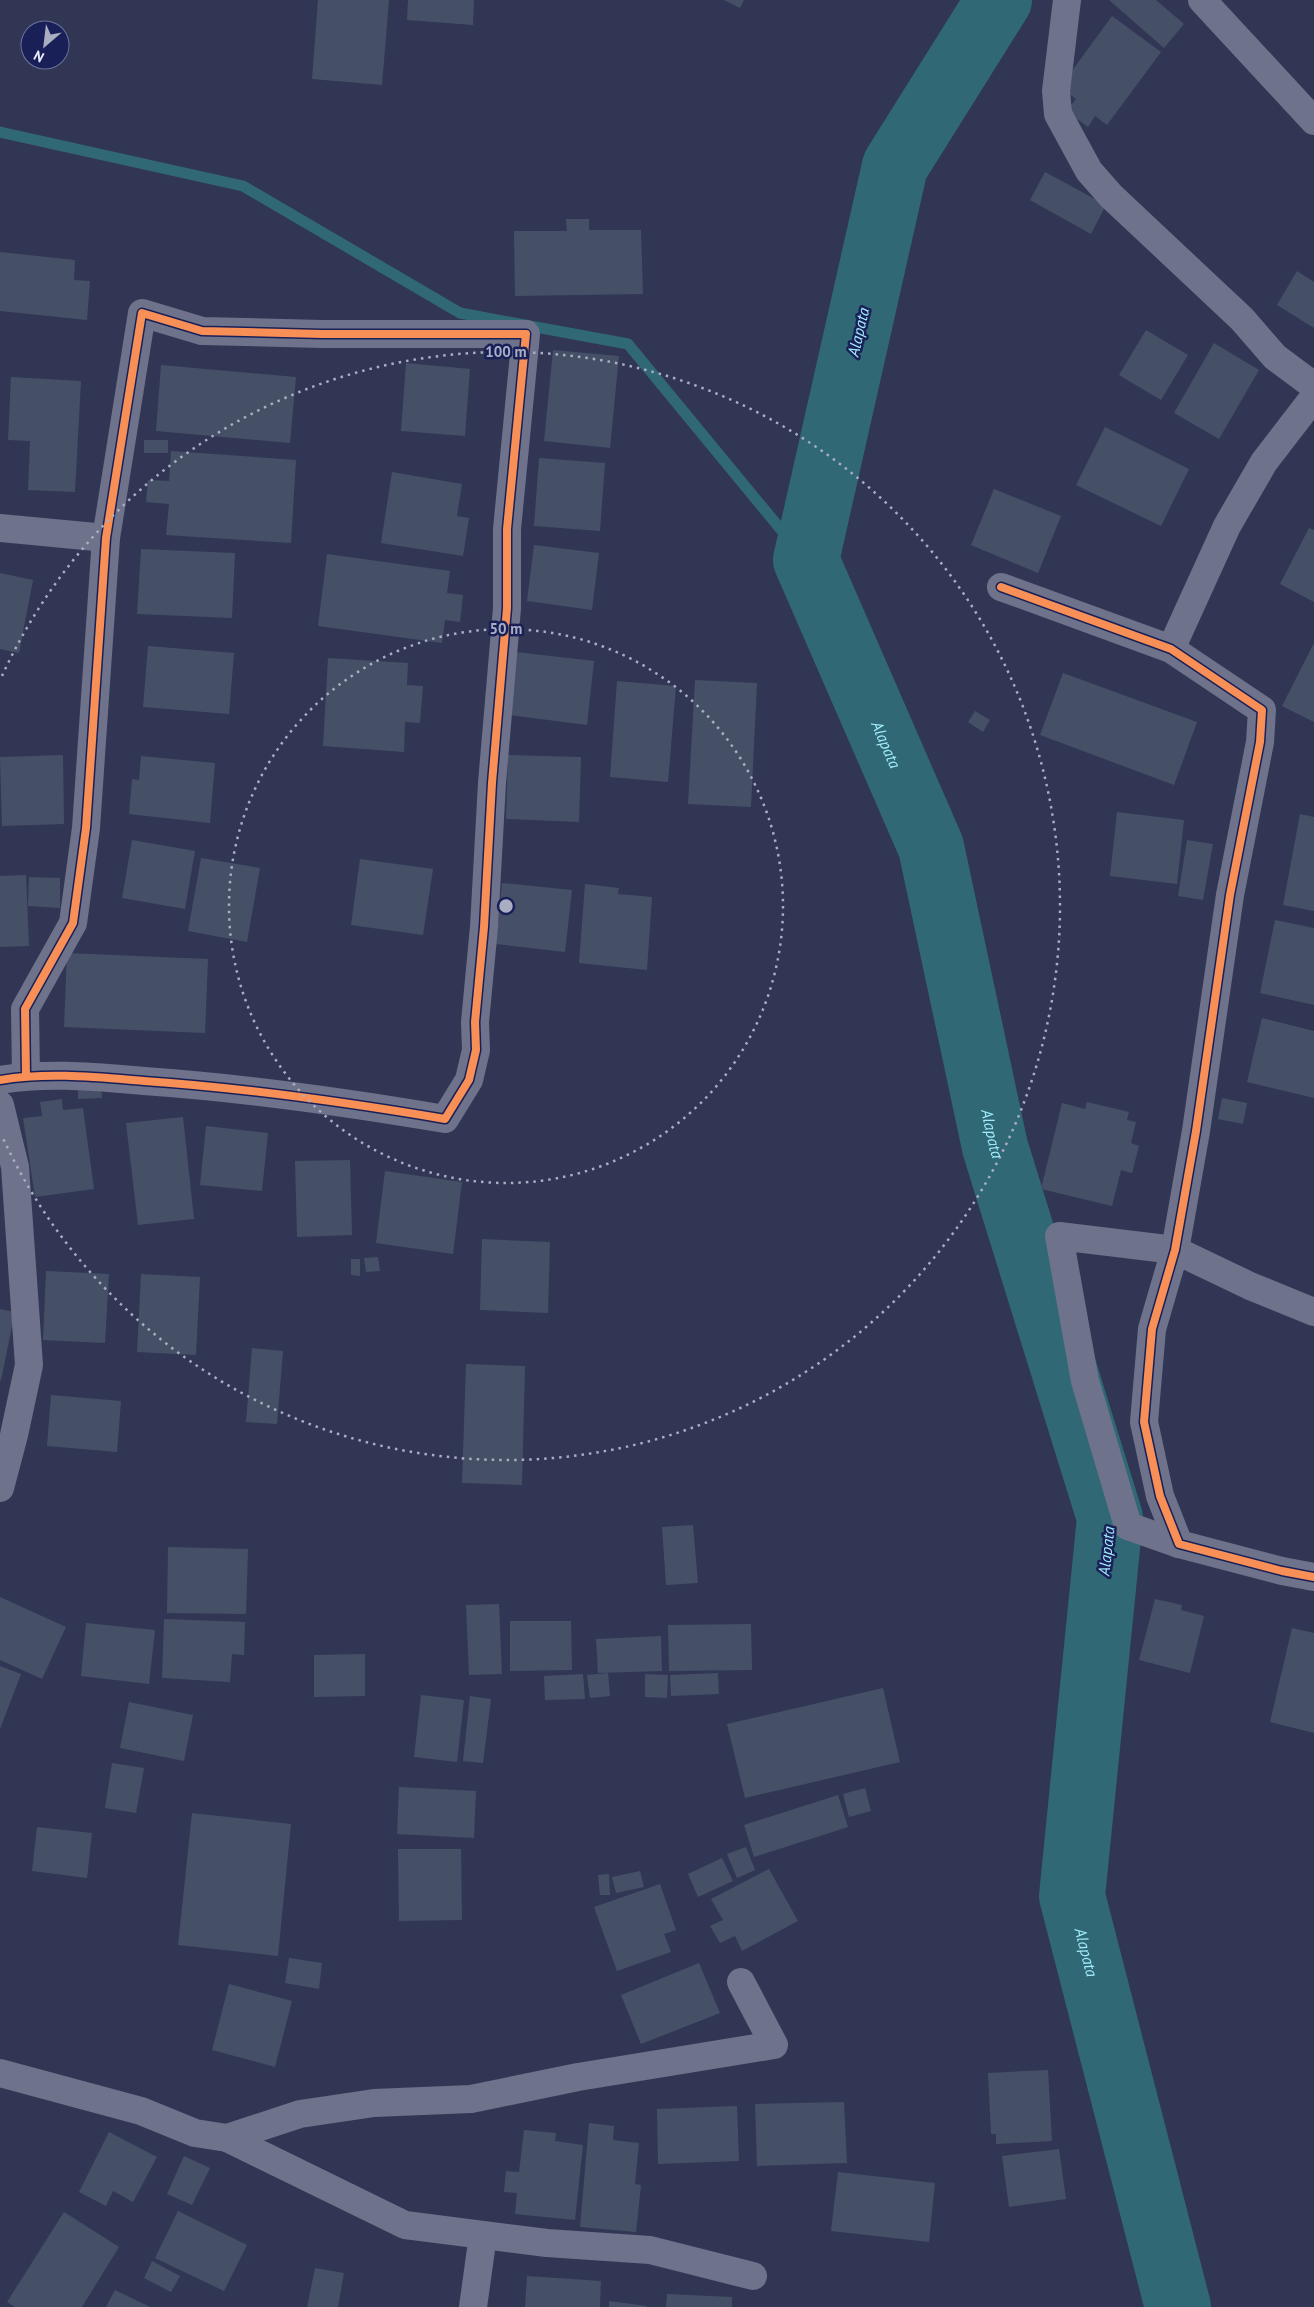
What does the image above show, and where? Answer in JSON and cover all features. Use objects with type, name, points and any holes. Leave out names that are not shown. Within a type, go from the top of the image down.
[{"type":"street","points":[[1067,0],[1056,91],[1058,114],[1089,170],[1110,196],[1242,319],[1275,357],[1314,386]]},
{"type":"street","points":[[1202,0],[1314,121]]},
{"type":"street","points":[[142,313],[202,331],[322,334],[526,334],[507,529],[507,608],[492,783],[484,927],[475,1022],[476,1050],[469,1080],[445,1119],[227,1087],[60,1075],[13,1078],[25,1009],[73,923],[86,828],[106,538],[142,313]]},
{"type":"street","points":[[1171,649],[1227,526],[1264,462],[1314,397]]},
{"type":"street","points":[[0,528],[106,538]]},
{"type":"street","points":[[1001,587],[1171,649],[1262,710],[1260,742],[1230,895],[1196,1131],[1175,1250],[1152,1329],[1144,1422],[1160,1496],[1179,1544]]},
{"type":"street","points":[[0,1105],[15,1167],[29,1365],[0,1488]]},
{"type":"street","points":[[1314,1312],[1250,1286],[1175,1250],[1059,1236],[1085,1381],[1128,1526],[1179,1544],[1282,1571],[1314,1577]]},
{"type":"street","points":[[227,2138],[300,2114],[374,2103],[471,2099],[578,2077],[774,2044],[741,1982]]},
{"type":"street","points":[[0,2073],[141,2111],[195,2133],[227,2138],[405,2225],[547,2243],[650,2250],[753,2276]]},
{"type":"street","points":[[473,2307],[482,2235]]},
{"type":"building","points":[[318,0],[389,0],[382,85],[312,79]]},
{"type":"building","points":[[408,0],[474,0],[473,25],[407,20]]},
{"type":"building","points":[[724,0],[744,0],[740,8]]},
{"type":"building","points":[[1109,0],[1156,0],[1184,24],[1164,48]]},
{"type":"building","points":[[1112,16],[1161,52],[1107,125],[1095,116],[1088,127],[1066,111],[1076,99],[1060,87]]},
{"type":"building","points":[[1045,172],[1106,205],[1091,234],[1030,200]]},
{"type":"building","points":[[566,219],[589,219],[589,230],[641,230],[643,294],[515,296],[514,231],[567,231]]},
{"type":"building","points":[[0,252],[75,260],[74,280],[90,281],[87,320],[0,311]]},
{"type":"building","points":[[1297,271],[1314,282],[1314,328],[1277,305]]},
{"type":"building","points":[[1146,330],[1188,355],[1161,400],[1119,375]]},
{"type":"building","points":[[1214,343],[1259,370],[1219,439],[1174,413]]},
{"type":"building","points":[[553,350],[619,356],[610,448],[544,441]]},
{"type":"building","points":[[406,363],[470,369],[465,436],[401,431]]},
{"type":"building","points":[[161,365],[296,377],[290,443],[156,431]]},
{"type":"building","points":[[11,377],[81,381],[75,492],[28,490],[30,441],[8,440]]},
{"type":"building","points":[[1105,427],[1189,469],[1161,526],[1076,485]]},
{"type":"building","points":[[144,440],[168,440],[168,453],[144,453]]},
{"type":"building","points":[[171,451],[296,460],[291,543],[166,535],[169,504],[146,502],[148,480],[169,481]]},
{"type":"building","points":[[539,458],[605,463],[600,531],[534,526]]},
{"type":"building","points":[[392,472],[462,484],[457,516],[469,518],[463,556],[381,543]]},
{"type":"building","points":[[994,489],[1061,516],[1038,573],[971,545]]},
{"type":"building","points":[[1309,528],[1314,530],[1314,602],[1280,584]]},
{"type":"building","points":[[534,545],[599,553],[592,610],[527,601]]},
{"type":"building","points":[[141,549],[235,553],[232,618],[137,614]]},
{"type":"building","points":[[327,554],[450,571],[447,593],[463,595],[460,622],[445,620],[442,643],[318,626]]},
{"type":"building","points":[[0,573],[33,580],[19,653],[0,649]]},
{"type":"building","points":[[1314,643],[1314,722],[1282,706]]},
{"type":"building","points":[[148,646],[234,653],[229,714],[143,707]]},
{"type":"building","points":[[516,652],[594,661],[587,725],[509,715]]},
{"type":"building","points":[[328,658],[408,663],[407,685],[423,686],[420,723],[405,722],[404,752],[323,746]]},
{"type":"building","points":[[1063,673],[1197,722],[1174,785],[1040,735]]},
{"type":"building","points":[[695,680],[757,683],[751,807],[688,804]]},
{"type":"building","points":[[617,681],[676,686],[668,782],[610,777]]},
{"type":"building","points":[[975,711],[990,720],[983,732],[968,722]]},
{"type":"building","points":[[63,755],[64,824],[2,826],[0,757]]},
{"type":"building","points":[[508,755],[581,757],[579,822],[506,819]]},
{"type":"building","points":[[141,756],[215,763],[210,823],[129,814],[132,779],[139,780]]},
{"type":"building","points":[[1117,812],[1184,820],[1177,884],[1110,876]]},
{"type":"building","points":[[1300,814],[1314,817],[1314,911],[1283,905]]},
{"type":"building","points":[[132,840],[195,851],[185,909],[122,898]]},
{"type":"building","points":[[1187,840],[1213,844],[1203,900],[1178,896]]},
{"type":"building","points":[[201,858],[260,868],[247,942],[188,931]]},
{"type":"building","points":[[360,859],[433,869],[423,935],[351,925]]},
{"type":"building","points":[[26,875],[29,946],[0,947],[0,876]]},
{"type":"building","points":[[29,877],[60,878],[60,908],[28,906]]},
{"type":"building","points":[[502,883],[572,890],[565,952],[496,944]]},
{"type":"building","points":[[585,884],[619,888],[618,894],[652,897],[647,970],[579,963]]},
{"type":"building","points":[[1275,920],[1314,928],[1314,1005],[1260,993]]},
{"type":"building","points":[[67,953],[208,959],[205,1033],[64,1027]]},
{"type":"building","points":[[1262,1018],[1314,1031],[1314,1098],[1247,1082]]},
{"type":"building","points":[[101,1086],[102,1098],[78,1099],[78,1087]]},
{"type":"building","points":[[1222,1098],[1247,1103],[1243,1124],[1218,1119]]},
{"type":"building","points":[[62,1099],[63,1110],[83,1108],[94,1189],[35,1197],[23,1118],[42,1116],[40,1102]]},
{"type":"building","points":[[1087,1102],[1129,1112],[1127,1120],[1136,1122],[1131,1143],[1139,1146],[1132,1173],[1121,1170],[1112,1206],[1041,1189],[1062,1103],[1085,1109]]},
{"type":"building","points":[[183,1117],[194,1219],[138,1225],[126,1123]]},
{"type":"building","points":[[206,1126],[268,1133],[262,1191],[200,1185]]},
{"type":"building","points":[[350,1160],[352,1235],[297,1237],[295,1161]]},
{"type":"building","points":[[385,1171],[462,1182],[453,1254],[376,1243]]},
{"type":"building","points":[[482,1239],[550,1242],[548,1313],[480,1310]]},
{"type":"building","points":[[378,1257],[380,1271],[366,1272],[364,1258]]},
{"type":"building","points":[[351,1259],[360,1259],[360,1276],[351,1275]]},
{"type":"building","points":[[46,1271],[109,1274],[105,1343],[43,1340]]},
{"type":"building","points":[[141,1274],[200,1277],[196,1355],[137,1352]]},
{"type":"building","points":[[0,1309],[15,1312],[1,1380],[0,1380]]},
{"type":"building","points":[[252,1348],[283,1351],[277,1424],[246,1422]]},
{"type":"building","points":[[466,1364],[525,1366],[522,1485],[462,1483]]},
{"type":"building","points":[[51,1395],[121,1401],[117,1452],[47,1446]]},
{"type":"building","points":[[693,1525],[698,1583],[666,1585],[662,1527]]},
{"type":"building","points":[[168,1547],[248,1549],[246,1614],[167,1613]]},
{"type":"building","points":[[0,1597],[66,1627],[42,1679],[0,1660]]},
{"type":"building","points":[[1155,1599],[1182,1605],[1181,1610],[1204,1616],[1190,1673],[1139,1660]]},
{"type":"building","points":[[499,1604],[502,1674],[469,1675],[466,1605]]},
{"type":"building","points":[[164,1619],[245,1622],[244,1655],[232,1654],[230,1682],[162,1678]]},
{"type":"building","points":[[510,1621],[571,1621],[572,1670],[510,1671]]},
{"type":"building","points":[[86,1623],[155,1630],[149,1684],[81,1676]]},
{"type":"building","points":[[751,1624],[752,1670],[669,1671],[668,1625]]},
{"type":"building","points":[[1292,1628],[1314,1633],[1314,1733],[1270,1722]]},
{"type":"building","points":[[661,1636],[662,1671],[598,1673],[596,1639]]},
{"type":"building","points":[[365,1654],[365,1696],[314,1697],[314,1655]]},
{"type":"building","points":[[0,1666],[21,1674],[0,1729]]},
{"type":"building","points":[[608,1673],[610,1696],[590,1698],[587,1675]]},
{"type":"building","points":[[718,1673],[719,1694],[671,1696],[670,1675]]},
{"type":"building","points":[[583,1674],[585,1699],[545,1700],[544,1676]]},
{"type":"building","points":[[645,1674],[668,1675],[667,1698],[645,1697]]},
{"type":"building","points":[[883,1688],[900,1762],[745,1798],[727,1724]]},
{"type":"building","points":[[421,1695],[464,1700],[457,1762],[414,1757]]},
{"type":"building","points":[[470,1696],[491,1699],[483,1763],[463,1761]]},
{"type":"building","points":[[129,1702],[193,1715],[184,1761],[120,1748]]},
{"type":"building","points":[[112,1763],[144,1768],[136,1813],[105,1808]]},
{"type":"building","points":[[399,1787],[476,1791],[474,1838],[397,1834]]},
{"type":"building","points":[[865,1788],[871,1811],[849,1817],[843,1794]]},
{"type":"building","points":[[838,1795],[848,1827],[754,1857],[744,1825]]},
{"type":"building","points":[[192,1813],[291,1824],[278,1956],[178,1945]]},
{"type":"building","points":[[37,1827],[92,1833],[87,1878],[32,1871]]},
{"type":"building","points":[[746,1847],[755,1870],[737,1878],[727,1854]]},
{"type":"building","points":[[398,1849],[461,1849],[462,1920],[399,1921]]},
{"type":"building","points":[[722,1858],[733,1881],[698,1897],[688,1874]]},
{"type":"building","points":[[769,1869],[798,1921],[742,1951],[735,1936],[720,1943],[710,1926],[723,1920],[711,1899]]},
{"type":"building","points":[[640,1871],[644,1887],[616,1893],[612,1877]]},
{"type":"building","points":[[609,1874],[610,1895],[600,1895],[598,1875]]},
{"type":"building","points":[[660,1884],[676,1930],[664,1934],[671,1952],[617,1971],[594,1907]]},
{"type":"building","points":[[289,1958],[322,1963],[319,1989],[285,1983]]},
{"type":"building","points":[[699,1963],[720,2013],[641,2044],[621,1995]]},
{"type":"building","points":[[229,1984],[292,2001],[275,2067],[212,2050]]},
{"type":"building","points":[[1048,2070],[1052,2141],[996,2144],[996,2134],[991,2134],[988,2073]]},
{"type":"building","points":[[844,2102],[847,2163],[757,2166],[755,2104]]},
{"type":"building","points":[[737,2106],[739,2161],[658,2164],[657,2109]]},
{"type":"building","points":[[589,2123],[614,2126],[613,2140],[639,2143],[635,2184],[641,2185],[636,2232],[580,2227]]},
{"type":"building","points":[[524,2130],[556,2133],[555,2141],[583,2145],[575,2220],[515,2214],[517,2193],[504,2192],[506,2171],[519,2172]]},
{"type":"building","points":[[109,2132],[157,2157],[133,2202],[113,2191],[106,2206],[79,2192]]},
{"type":"building","points":[[1059,2149],[1066,2199],[1009,2207],[1002,2156]]},
{"type":"building","points":[[184,2156],[210,2168],[192,2205],[167,2194]]},
{"type":"building","points":[[838,2172],[935,2183],[929,2242],[831,2231]]},
{"type":"building","points":[[178,2211],[247,2245],[224,2291],[155,2258]]},
{"type":"building","points":[[64,2212],[119,2247],[82,2307],[15,2307],[7,2302]]},
{"type":"building","points":[[152,2261],[180,2276],[171,2292],[144,2278]]},
{"type":"building","points":[[315,2268],[344,2273],[338,2307],[307,2307]]},
{"type":"building","points":[[527,2276],[601,2281],[600,2307],[525,2307]]},
{"type":"building","points":[[115,2290],[150,2307],[106,2307]]},
{"type":"building","points":[[667,2294],[732,2297],[732,2307],[666,2307]]},
{"type":"building","points":[[609,2301],[647,2306],[647,2307],[609,2307]]},
{"type":"waterway","name":"Alapata","points":[[999,0],[895,166],[806,560],[931,847],[995,1147],[1110,1518],[1072,1896],[1178,2307]]},
{"type":"waterway","points":[[0,132],[243,186],[460,313],[628,344],[806,560]]},
{"type":"cycle path","points":[[0,1080],[36,1076],[72,1076],[220,1087],[295,1096],[445,1119],[469,1080],[476,1050],[475,1022],[484,927],[492,783],[507,608],[507,529],[526,334],[322,334],[202,331],[142,313],[106,538],[86,828],[73,923],[25,1009],[26,1075]]},
{"type":"cycle path","points":[[1001,587],[1171,649],[1262,710],[1260,742],[1230,895],[1196,1131],[1175,1250],[1152,1329],[1144,1422],[1160,1496],[1179,1544],[1282,1571],[1314,1577]]}]
